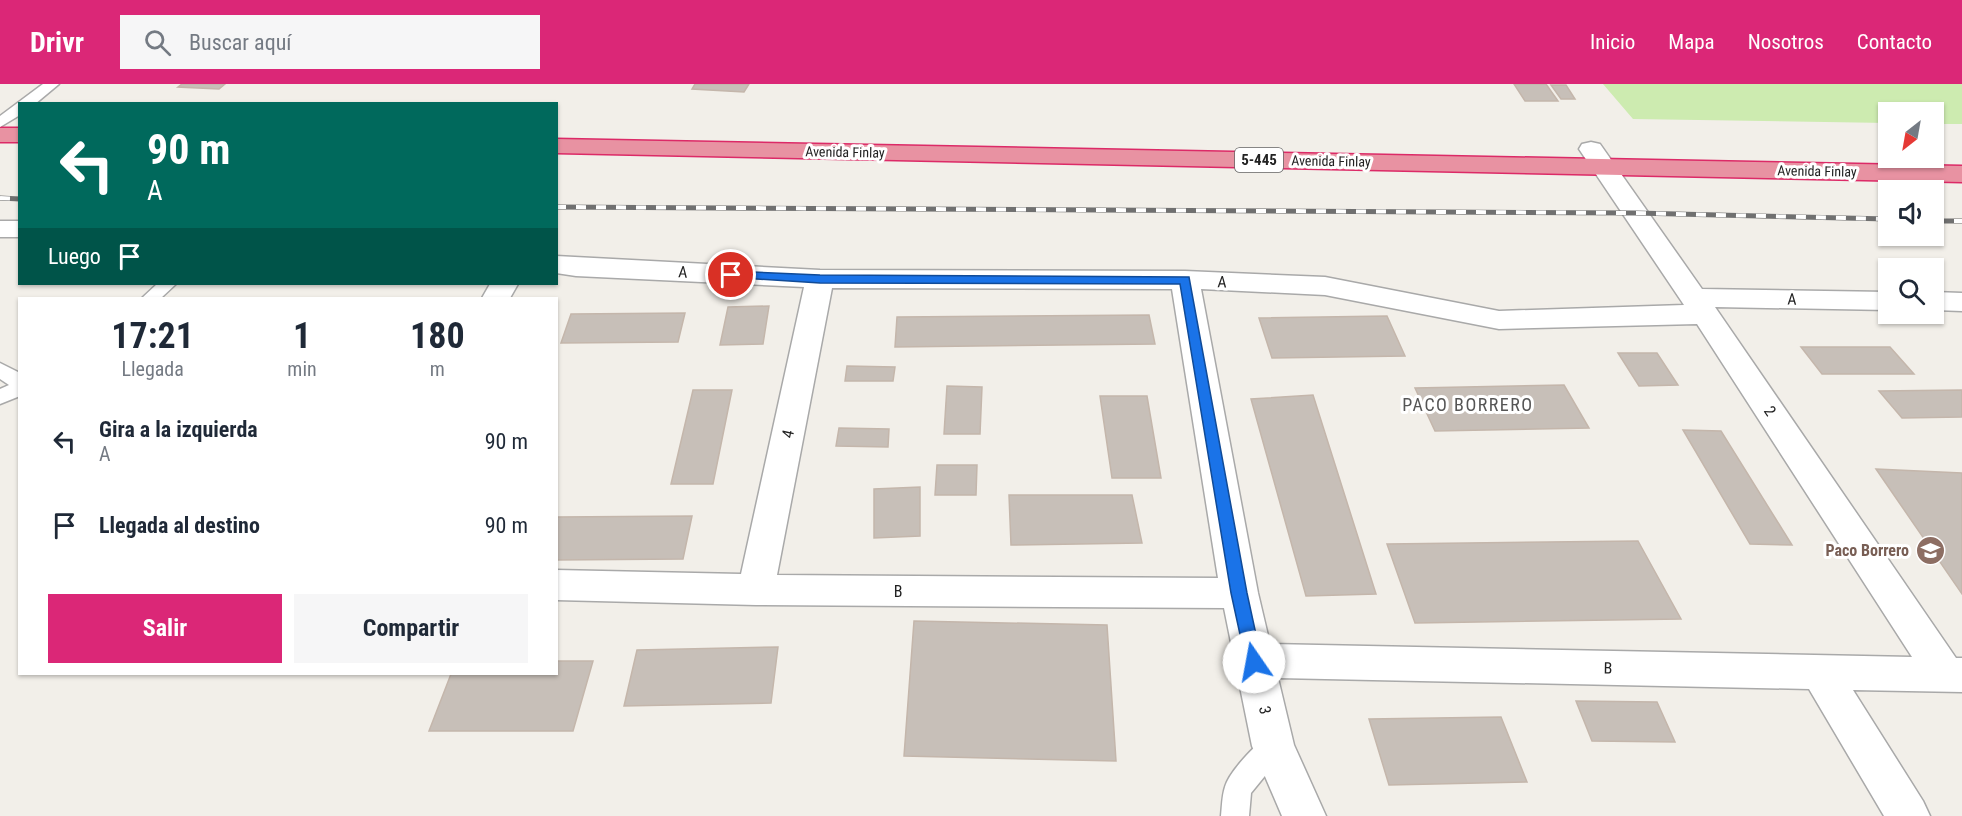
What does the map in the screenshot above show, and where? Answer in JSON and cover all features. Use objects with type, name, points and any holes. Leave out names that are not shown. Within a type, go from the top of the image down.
[{"type":"highway","name":"Avenida Finlay","points":[[558,126],[1598,158],[1962,174]]},
{"type":"highway","name":"Avenida Finlay","points":[[558,146],[1598,158],[1878,154]]},
{"type":"highway","points":[[1944,155],[1962,156]]},
{"type":"street","name":"2","points":[[1598,158],[1954,675]]},
{"type":"street","points":[[0,229],[18,229]]},
{"type":"street","name":"A","points":[[558,264],[820,279],[1185,280],[1326,286],[1499,320],[1700,306],[1878,301]]},
{"type":"street","name":"4","points":[[756,590],[820,279]]},
{"type":"street","name":"3","points":[[1185,280],[1239,593],[1254,662],[1273,746],[1304,816]]},
{"type":"street","points":[[1944,302],[1962,302]]},
{"type":"street","name":"B","points":[[558,585],[756,590],[1239,593]]},
{"type":"street","name":"B","points":[[1254,662],[1954,675]]},
{"type":"street","points":[[1820,672],[1908,816]]},
{"type":"lane","points":[[31,102],[52,84]]},
{"type":"lane","points":[[152,297],[166,285]]},
{"type":"lane","points":[[0,370],[18,382]]},
{"type":"lane","points":[[0,397],[18,388]]},
{"type":"lane","points":[[1235,816],[1238,788],[1273,746]]},
{"type":"green space","points":[[1603,84],[1962,84],[1962,124],[1944,124],[1944,102],[1878,102],[1878,123],[1633,119]]},
{"type":"building","points":[[182,84],[225,84],[219,89],[178,87]]},
{"type":"building","points":[[695,84],[749,84],[744,92],[692,89]]},
{"type":"building","points":[[1514,84],[1546,84],[1558,101],[1525,101]]},
{"type":"building","points":[[1551,85],[1566,85],[1575,99],[1561,99]]},
{"type":"building","points":[[769,306],[763,344],[720,345],[728,307]]},
{"type":"building","points":[[685,313],[678,342],[561,343],[571,314]]},
{"type":"building","points":[[1149,315],[1155,344],[895,347],[897,317]]},
{"type":"building","points":[[1387,316],[1405,356],[1272,358],[1259,318]]},
{"type":"building","points":[[1801,347],[1890,347],[1914,374],[1822,374]]},
{"type":"building","points":[[1618,353],[1657,353],[1678,385],[1639,386]]},
{"type":"building","points":[[847,366],[895,367],[893,381],[845,381]]},
{"type":"building","points":[[1564,385],[1589,428],[1435,431],[1415,388]]},
{"type":"building","points":[[947,386],[982,387],[980,434],[944,434]]},
{"type":"building","points":[[693,390],[732,390],[713,484],[671,484]]},
{"type":"building","points":[[1962,390],[1962,417],[1902,418],[1879,391]]},
{"type":"building","points":[[1313,395],[1376,594],[1306,596],[1251,399]]},
{"type":"building","points":[[1100,396],[1147,396],[1161,478],[1112,478]]},
{"type":"building","points":[[839,428],[889,429],[888,447],[836,446]]},
{"type":"building","points":[[1683,430],[1721,431],[1792,545],[1750,544]]},
{"type":"building","points":[[937,465],[977,465],[976,495],[935,495]]},
{"type":"building","points":[[1876,469],[1962,473],[1962,594]]},
{"type":"building","points":[[920,487],[920,536],[874,538],[874,489]]},
{"type":"building","points":[[1009,495],[1132,495],[1142,543],[1011,545]]},
{"type":"building","points":[[692,516],[683,559],[558,560],[558,517]]},
{"type":"building","points":[[1638,541],[1681,619],[1415,623],[1387,544]]},
{"type":"building","points":[[914,621],[1107,625],[1116,761],[904,756]]},
{"type":"building","points":[[778,647],[771,703],[624,706],[637,650]]},
{"type":"building","points":[[558,661],[593,661],[573,731],[429,731],[451,675],[558,675]]},
{"type":"building","points":[[1576,701],[1657,702],[1675,742],[1592,741]]},
{"type":"building","points":[[1501,717],[1527,782],[1389,785],[1369,719]]},
{"type":"railway","points":[[0,198],[18,199]]},
{"type":"railway","points":[[558,207],[1636,213],[1878,219]]},
{"type":"railway","points":[[1944,221],[1962,221]]},
{"type":"place","name":"Paco Borrero","points":[[1930,550]]},
{"type":"district","name":"PACO BORRERO","points":[[1468,404]]},
{"type":"route","points":[[731,275],[820,279],[1185,280],[1239,593],[1254,662]]}]
